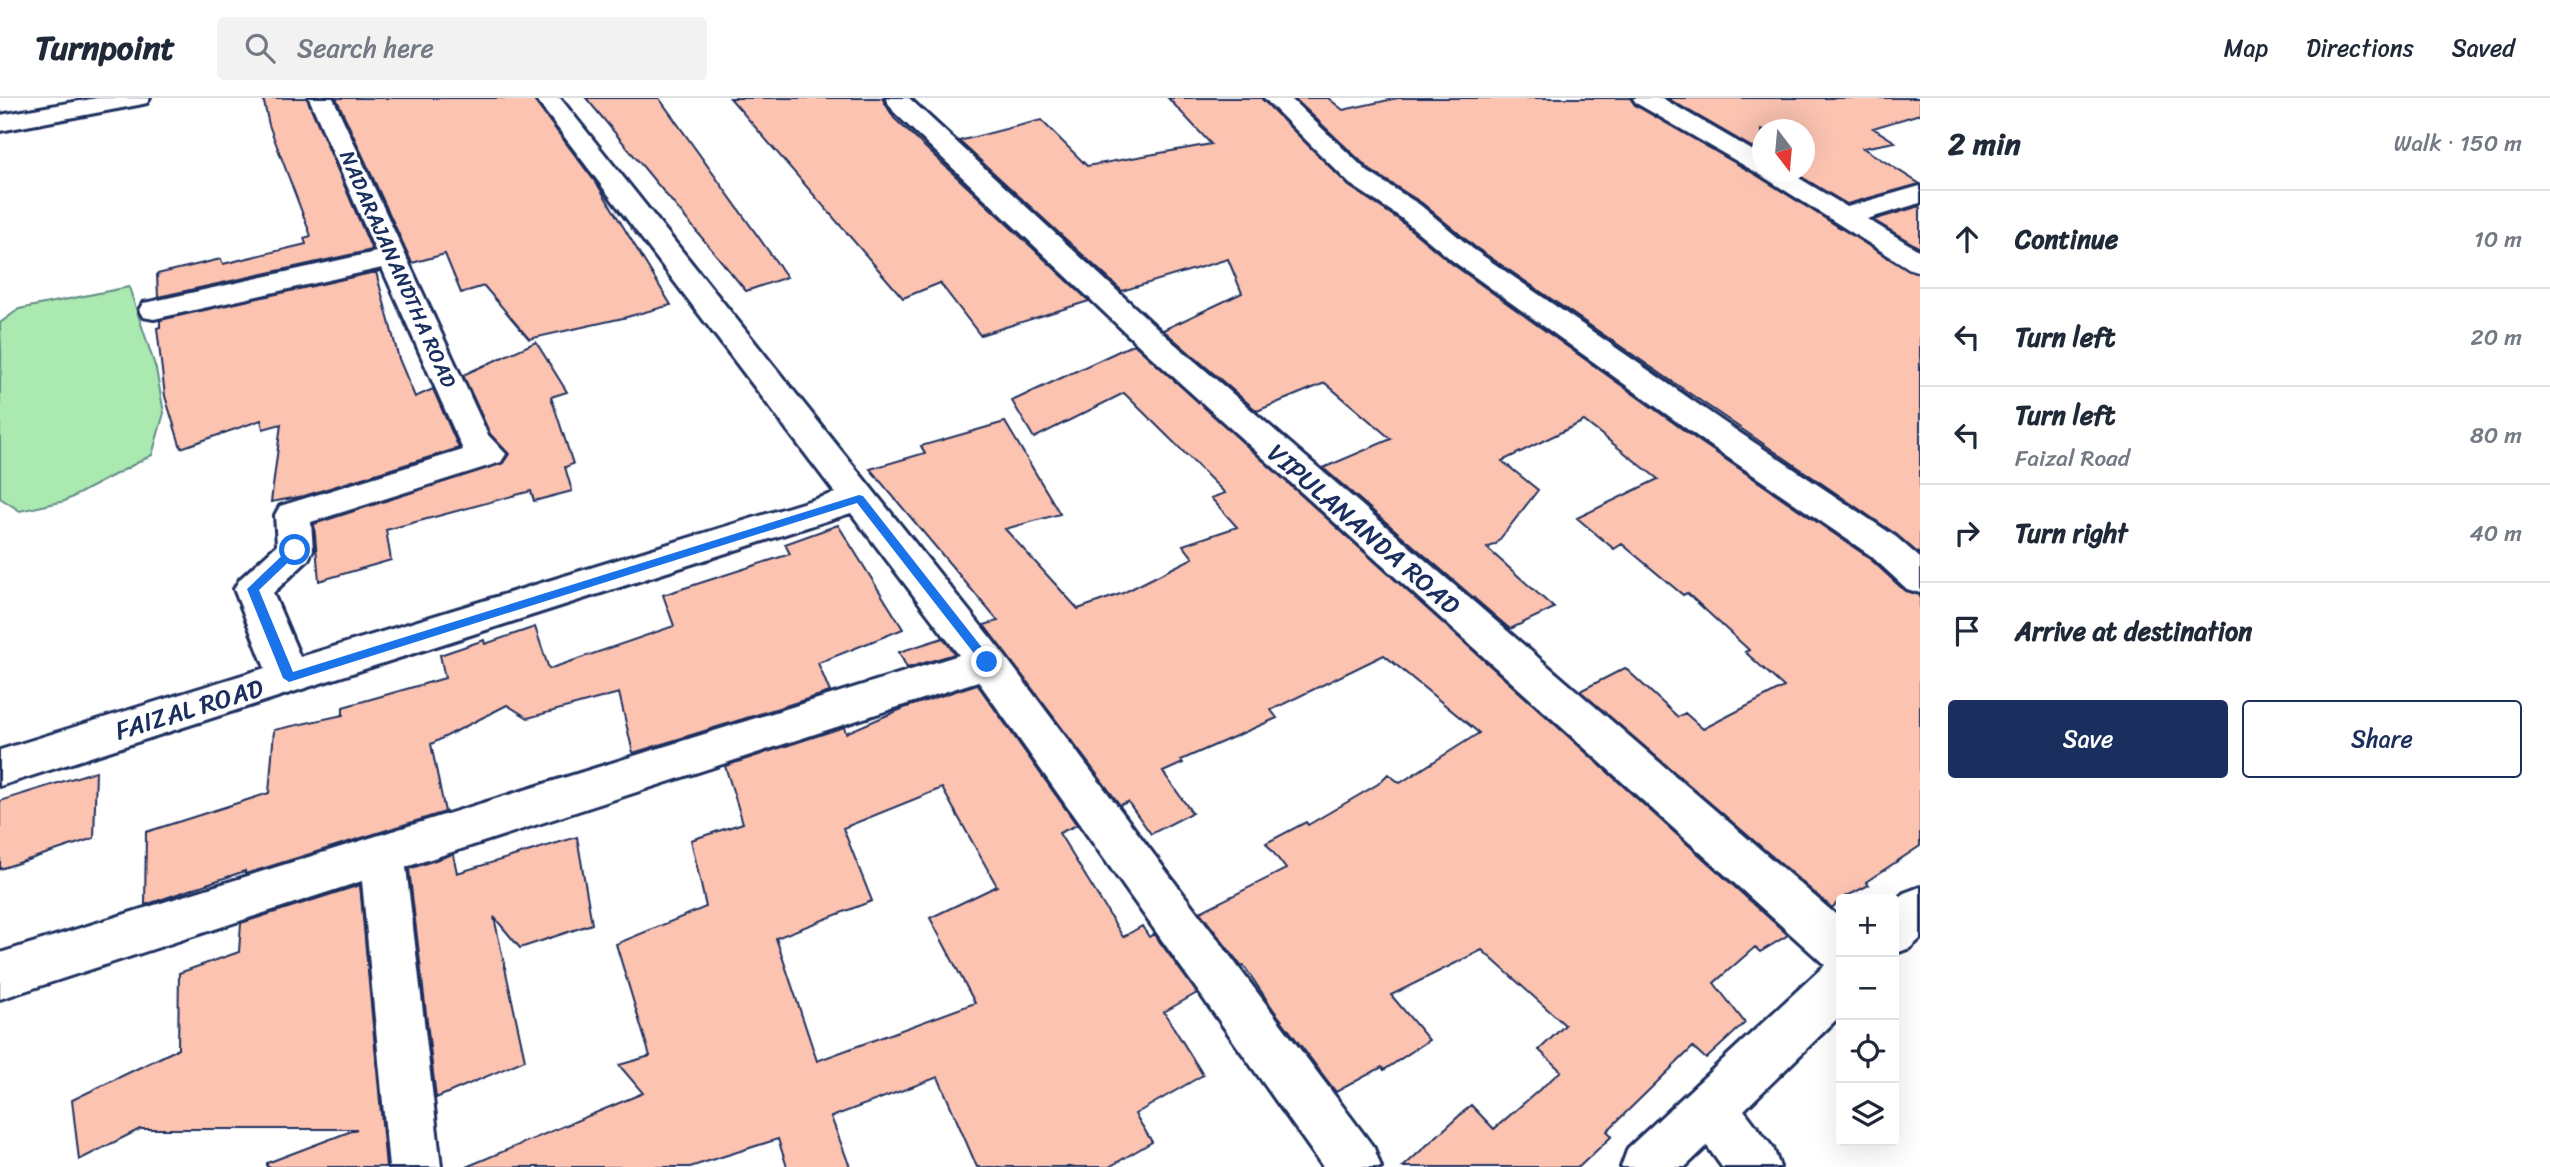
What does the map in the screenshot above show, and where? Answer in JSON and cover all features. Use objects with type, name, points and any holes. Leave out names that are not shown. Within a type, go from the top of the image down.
[{"type":"street","points":[[0,123],[138,98]]},
{"type":"street","name":"NADARAJANANDTHA ROAD","points":[[289,678],[253,589],[295,550],[293,515],[489,454],[474,441],[321,98]]},
{"type":"street","points":[[547,98],[987,662],[1356,1167]]},
{"type":"street","name":"VIPULANANDA ROAD","points":[[897,98],[902,107],[1157,345],[1836,945]]},
{"type":"street","points":[[1276,98],[1359,178],[1410,211],[1463,255],[1713,431],[1883,546],[1920,579]]},
{"type":"street","points":[[1645,98],[1752,161]]},
{"type":"street","points":[[1788,182],[1920,263]]},
{"type":"street","points":[[1846,216],[1920,194]]},
{"type":"street","points":[[154,310],[392,257]]},
{"type":"street","name":"FAIZAL ROAD","points":[[0,768],[859,498]]},
{"type":"street","points":[[0,976],[987,662]]},
{"type":"street","points":[[382,854],[415,1167]]},
{"type":"street","points":[[1899,927],[1920,908]]},
{"type":"street","points":[[1647,1167],[1836,987]]},
{"type":"street","points":[[1710,1107],[1754,1167]]},
{"type":"green space","points":[[129,287],[156,369],[164,413],[152,455],[65,501],[20,511],[0,498],[0,323],[19,309]]},
{"type":"building","points":[[263,98],[307,98],[372,250],[158,297],[157,274],[221,259],[223,264],[306,244],[304,238],[311,236],[269,125]]},
{"type":"building","points":[[336,98],[532,98],[599,187],[671,305],[529,339],[484,286],[461,293],[445,254],[412,263]]},
{"type":"building","points":[[586,98],[659,98],[787,277],[746,291]]},
{"type":"building","points":[[730,98],[882,98],[894,118],[1089,301],[980,335],[940,283],[903,298]]},
{"type":"building","points":[[1168,98],[1261,98],[1349,186],[1398,219],[1451,263],[1699,441],[1868,557],[1905,591],[1920,595],[1920,846],[1866,882],[1869,885],[1851,894],[1836,894],[1836,904],[1832,908],[1580,691],[1625,668],[1678,717],[1685,713],[1703,729],[1784,687],[1745,652],[1749,650],[1687,593],[1683,595],[1622,544],[1614,549],[1577,518],[1658,479],[1584,421],[1502,461],[1538,490],[1496,544],[1487,548],[1554,608],[1510,629],[1323,468],[1391,439],[1325,383],[1257,411],[1163,330],[1242,293],[1228,259],[1122,291],[959,141],[1041,120],[1087,166],[1211,144]]},
{"type":"building","points":[[1294,98],[1328,98],[1343,110],[1398,98],[1630,98],[1635,105],[1752,173],[1752,182],[1768,182],[1909,271],[1920,274],[1920,555],[1897,535],[1475,247],[1422,203],[1370,170]]},
{"type":"building","points":[[1667,98],[1920,98],[1920,114],[1873,128],[1895,142],[1863,148],[1920,184],[1847,204],[1810,182],[1815,182],[1815,119],[1752,119],[1752,147]]},
{"type":"building","points":[[1920,206],[1920,248],[1873,220]]},
{"type":"building","points":[[380,271],[376,272],[399,359],[415,397],[433,389],[459,448],[304,496],[271,502],[281,424],[263,429],[261,420],[181,448],[165,396],[157,328],[160,327],[160,320]]},
{"type":"building","points":[[536,342],[567,392],[551,397],[573,464],[565,467],[572,491],[534,501],[531,491],[386,530],[391,560],[319,581],[314,524],[503,463],[509,454],[490,434],[463,375]]},
{"type":"building","points":[[1134,344],[1788,935],[1760,952],[1755,947],[1714,983],[1745,1023],[1706,1059],[1693,1047],[1607,1131],[1612,1136],[1579,1167],[1403,1167],[1471,1105],[1494,1129],[1561,1071],[1539,1050],[1565,1025],[1482,950],[1391,995],[1429,1040],[1384,1070],[1382,1067],[1336,1092],[1244,966],[1242,967],[1200,912],[1286,869],[1266,843],[1306,822],[1308,825],[1378,784],[1388,774],[1400,783],[1479,733],[1384,655],[1271,710],[1277,718],[1181,760],[1183,763],[1163,772],[1192,813],[1151,834],[1128,802],[1120,805],[984,625],[998,621],[870,469],[925,453],[921,446],[1005,422],[1060,514],[1005,529],[1078,609],[1123,593],[1193,558],[1183,545],[1237,527],[1211,498],[1225,493],[1124,393],[1034,438],[1012,401]]},
{"type":"building","points":[[838,525],[903,629],[818,663],[830,692],[633,753],[619,693],[528,718],[507,705],[431,744],[445,812],[245,874],[245,871],[145,905],[146,832],[269,793],[274,730],[343,715],[343,707],[445,678],[440,655],[484,640],[485,644],[535,627],[549,669],[674,626],[663,595],[790,554],[785,544]]},
{"type":"building","points":[[943,638],[955,654],[907,668],[899,652]]},
{"type":"building","points":[[977,684],[1077,825],[1059,833],[1123,937],[1142,926],[1149,937],[1154,934],[1197,993],[1164,1012],[1203,1075],[1135,1114],[1152,1142],[1109,1167],[977,1167],[938,1077],[831,1117],[850,1167],[787,1167],[778,1139],[690,1167],[466,1167],[643,1093],[619,1065],[650,1056],[616,944],[706,907],[691,840],[743,823],[725,766],[844,727],[846,733],[904,708]],"holes":[[[942,788],[997,886],[930,918],[975,1003],[817,1061],[776,938],[872,901],[843,828]]]},
{"type":"building","points":[[96,771],[94,838],[0,869],[0,801]]},
{"type":"building","points":[[577,837],[592,924],[520,948],[494,917],[525,1060],[436,1098],[409,869],[453,854],[457,873]]},
{"type":"building","points":[[360,885],[386,1167],[267,1167],[267,1163],[357,1129],[140,1129],[79,1160],[72,1100],[178,1049],[179,973],[239,952],[241,923]]},
{"type":"route","points":[[295,550],[253,589],[289,678],[859,498],[987,662]]}]
